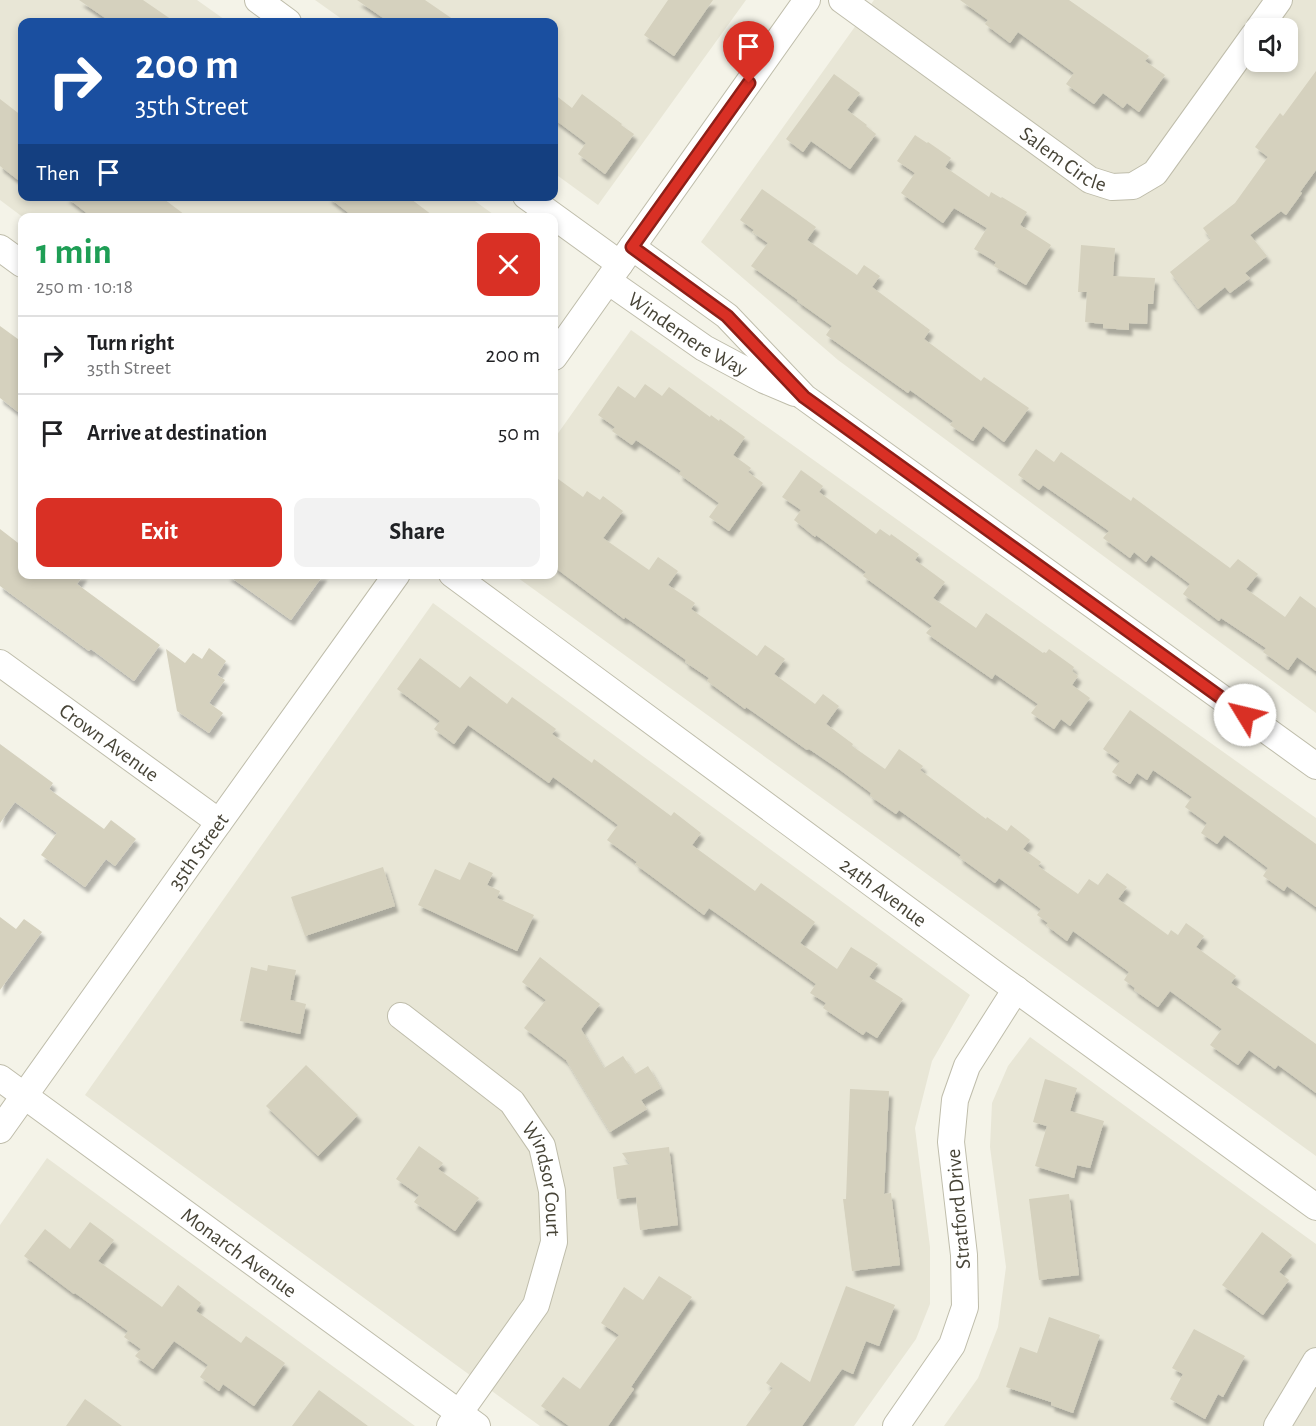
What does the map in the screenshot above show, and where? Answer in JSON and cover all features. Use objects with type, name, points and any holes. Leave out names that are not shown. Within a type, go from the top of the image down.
[{"type":"street","points":[[258,0],[283,18]]},
{"type":"street","points":[[558,351],[807,0]]},
{"type":"street","name":"Salem Circle","points":[[842,0],[1090,180],[1112,187],[1133,186],[1155,173],[1244,49]]},
{"type":"street","points":[[1266,18],[1279,0]]},
{"type":"street","points":[[533,201],[550,213]]},
{"type":"street","points":[[558,219],[620,264]]},
{"type":"street","points":[[0,248],[18,261]]},
{"type":"street","name":"Windemere Way","points":[[620,264],[704,348],[765,380],[804,397]]},
{"type":"street","name":"Windemere Way","points":[[620,264],[727,316],[804,397],[1316,766]]},
{"type":"street","name":"35th Street","points":[[0,1130],[394,579]]},
{"type":"street","name":"24th Avenue","points":[[459,579],[1316,1207]]},
{"type":"street","name":"Crown Avenue","points":[[0,663],[219,822]]},
{"type":"street","name":"Stratford Drive","points":[[896,1426],[952,1345],[965,1307],[964,1255],[951,1143],[955,1100],[967,1066],[1016,989]]},
{"type":"street","name":"Windsor Court","points":[[401,1016],[512,1102],[542,1146],[552,1191],[554,1242],[536,1305],[462,1422]]},
{"type":"street","name":"Monarch Avenue","points":[[0,1078],[462,1422]]},
{"type":"street","points":[[1277,1426],[1316,1361]]},
{"type":"shaded area","points":[[0,0],[197,0],[222,18],[18,18],[18,201],[475,201],[491,213],[18,214],[0,200]]},
{"type":"shaded area","points":[[315,0],[746,0],[598,205],[558,176],[558,18],[340,18]]},
{"type":"shaded area","points":[[874,0],[1316,0],[1316,713],[838,360],[701,242]]},
{"type":"shaded area","points":[[631,330],[1316,818],[1316,1156],[520,579],[558,579],[558,433]]},
{"type":"shaded area","points":[[433,603],[970,995],[932,1061],[915,1128],[930,1247],[930,1304],[916,1339],[854,1426],[540,1426],[85,1095]]},
{"type":"shaded area","points":[[1030,1037],[1316,1244],[1316,1426],[944,1426],[978,1378],[998,1327],[1006,1267],[990,1147],[992,1103],[1008,1066]]},
{"type":"shaded area","points":[[47,1158],[415,1426],[0,1426],[0,1225]]},
{"type":"building","points":[[79,0],[143,0],[169,18],[105,18]]},
{"type":"building","points":[[357,0],[425,0],[451,18],[383,18]]},
{"type":"building","points":[[668,0],[713,0],[674,56],[644,35]]},
{"type":"building","points":[[960,0],[1069,0],[1149,56],[1145,61],[1165,75],[1139,112],[1127,103],[1123,108],[1103,93],[1094,104],[1066,84],[1074,73],[1018,32],[1010,43],[985,24],[988,20]]},
{"type":"building","points":[[1316,71],[1316,170],[1286,215],[1281,211],[1250,235],[1267,256],[1245,273],[1250,278],[1230,293],[1225,287],[1198,309],[1170,272],[1211,239],[1203,228],[1235,203],[1268,157],[1255,147],[1280,113],[1283,116]]},
{"type":"building","points":[[834,74],[860,93],[847,110],[876,134],[850,169],[811,141],[803,152],[786,139]]},
{"type":"building","points":[[582,94],[634,134],[605,174],[578,154],[586,143],[558,122],[558,97],[572,108]]},
{"type":"building","points":[[0,99],[18,113],[18,180],[0,166]]},
{"type":"building","points":[[915,135],[951,158],[945,167],[989,197],[991,192],[1027,212],[1020,225],[1051,245],[1026,285],[994,266],[996,262],[974,249],[987,228],[954,208],[943,223],[901,193],[915,173],[897,161]]},
{"type":"building","points":[[762,189],[816,227],[807,240],[857,275],[864,265],[880,276],[872,287],[930,330],[924,339],[981,381],[984,377],[1029,408],[1004,442],[983,426],[973,441],[950,425],[953,421],[910,390],[908,393],[826,335],[832,326],[751,266],[768,243],[740,220]]},
{"type":"building","points":[[71,201],[167,201],[182,213],[87,213]]},
{"type":"building","points":[[333,201],[414,201],[429,213],[349,213]]},
{"type":"building","points":[[1081,245],[1115,248],[1113,276],[1155,278],[1153,304],[1148,304],[1147,324],[1129,323],[1129,330],[1103,328],[1103,324],[1085,322],[1087,292],[1078,292]]},
{"type":"building","points":[[0,326],[18,339],[18,412],[0,398]]},
{"type":"building","points":[[645,384],[662,396],[669,387],[710,417],[711,415],[719,421],[720,419],[745,437],[733,455],[751,468],[748,472],[763,483],[729,531],[709,517],[719,503],[679,474],[681,471],[636,440],[632,445],[612,431],[615,427],[598,415],[618,386],[635,398]]},
{"type":"building","points":[[1036,449],[1054,462],[1061,452],[1131,501],[1133,497],[1230,568],[1238,559],[1258,574],[1246,589],[1285,617],[1300,596],[1316,608],[1316,671],[1297,657],[1288,670],[1263,652],[1266,648],[1221,618],[1219,621],[1183,594],[1190,584],[1151,555],[1146,562],[1134,552],[1130,558],[1103,538],[1109,531],[1043,485],[1039,490],[1018,475]]},
{"type":"building","points":[[801,470],[823,486],[819,492],[876,534],[880,529],[890,536],[891,534],[919,554],[915,560],[945,582],[933,598],[976,628],[986,613],[1043,653],[1049,649],[1074,667],[1072,671],[1078,676],[1072,685],[1090,698],[1070,726],[1061,719],[1054,729],[1031,713],[1038,704],[995,674],[992,679],[926,633],[932,626],[863,576],[866,572],[794,520],[801,510],[782,497]]},
{"type":"building","points":[[558,479],[583,497],[587,491],[600,500],[603,496],[623,511],[603,538],[649,570],[658,557],[678,571],[668,585],[695,603],[691,609],[757,656],[765,645],[785,659],[774,674],[815,704],[823,694],[839,706],[826,724],[853,744],[852,746],[885,769],[899,749],[923,766],[920,770],[986,819],[987,817],[1007,831],[1011,825],[1030,840],[1023,849],[1041,862],[1038,866],[1078,894],[1089,879],[1098,885],[1107,873],[1127,887],[1118,899],[1168,935],[1171,930],[1178,935],[1186,923],[1204,936],[1196,947],[1236,976],[1231,983],[1316,1044],[1316,1093],[1278,1065],[1275,1069],[1249,1050],[1238,1065],[1210,1045],[1222,1029],[1170,991],[1158,1007],[1124,980],[1129,972],[1073,931],[1067,941],[1037,915],[1041,909],[999,878],[995,883],[899,810],[896,814],[870,796],[871,793],[840,770],[746,707],[745,709],[707,681],[709,678],[685,662],[686,660],[625,617],[624,619],[558,570]]},
{"type":"building","points":[[0,529],[18,543],[18,579],[80,579],[77,584],[160,645],[134,681],[0,586]]},
{"type":"building","points":[[233,579],[320,579],[291,620]]},
{"type":"building","points":[[209,648],[226,661],[217,675],[225,680],[209,703],[223,713],[209,733],[177,711],[166,649],[185,663],[193,653],[202,659]]},
{"type":"building","points":[[420,658],[460,688],[470,676],[507,704],[512,697],[556,729],[552,734],[592,763],[594,759],[671,816],[674,812],[701,833],[692,845],[755,891],[761,883],[815,922],[800,943],[837,969],[851,947],[878,964],[869,977],[903,999],[877,1038],[866,1031],[863,1035],[823,1008],[826,1003],[810,993],[816,984],[709,908],[704,915],[635,864],[637,862],[607,840],[618,825],[553,777],[549,783],[468,725],[454,744],[434,729],[440,721],[397,689]]},
{"type":"building","points":[[1130,710],[1316,844],[1316,907],[1287,886],[1284,891],[1263,876],[1268,868],[1224,835],[1217,844],[1201,833],[1207,823],[1185,807],[1192,797],[1153,770],[1147,780],[1137,773],[1130,784],[1112,772],[1120,761],[1103,749]]},
{"type":"building","points":[[0,744],[53,783],[49,789],[104,829],[111,820],[136,839],[115,866],[106,859],[85,887],[41,855],[57,833],[15,802],[0,823]]},
{"type":"building","points":[[469,862],[493,873],[487,885],[500,891],[497,898],[534,915],[517,951],[418,905],[435,869],[460,880]]},
{"type":"building","points":[[383,867],[395,906],[305,936],[291,897]]},
{"type":"building","points":[[0,917],[16,929],[24,919],[42,932],[0,990]]},
{"type":"building","points":[[540,957],[600,1004],[581,1029],[604,1068],[623,1056],[635,1074],[648,1066],[661,1088],[641,1100],[647,1109],[610,1132],[566,1060],[524,1028],[546,1000],[522,982]]},
{"type":"building","points":[[268,965],[296,970],[290,1000],[306,1004],[300,1034],[240,1021],[251,967],[267,971]]},
{"type":"building","points":[[306,1065],[358,1115],[318,1156],[266,1106]]},
{"type":"building","points":[[1045,1079],[1077,1088],[1070,1111],[1104,1121],[1090,1168],[1077,1165],[1074,1178],[1035,1166],[1047,1126],[1033,1122]]},
{"type":"building","points":[[850,1089],[889,1091],[884,1194],[891,1193],[900,1265],[852,1271],[843,1199],[846,1199]]},
{"type":"building","points":[[419,1146],[443,1163],[438,1169],[479,1198],[455,1231],[414,1202],[419,1195],[396,1179]]},
{"type":"building","points":[[669,1147],[678,1225],[640,1230],[636,1197],[617,1199],[613,1167],[630,1164],[622,1153]]},
{"type":"building","points":[[1069,1194],[1079,1275],[1039,1280],[1029,1199]]},
{"type":"building","points":[[90,1222],[114,1240],[98,1261],[162,1307],[178,1285],[201,1303],[196,1311],[241,1343],[246,1336],[285,1363],[254,1406],[223,1384],[219,1391],[200,1377],[208,1365],[174,1341],[153,1369],[135,1356],[141,1349],[124,1337],[128,1331],[24,1256],[45,1229],[70,1249]]},
{"type":"building","points":[[1262,1232],[1292,1255],[1279,1272],[1289,1280],[1263,1315],[1222,1285]]},
{"type":"building","points":[[659,1276],[692,1297],[631,1387],[634,1389],[608,1426],[569,1426],[541,1406],[563,1377],[580,1389],[619,1335],[601,1323],[624,1287],[643,1300]]},
{"type":"building","points":[[846,1286],[895,1305],[879,1346],[866,1341],[853,1374],[842,1369],[802,1426],[746,1426],[773,1388],[766,1383],[781,1362],[810,1382]]},
{"type":"building","points":[[1049,1317],[1100,1335],[1073,1413],[1051,1405],[1051,1402],[1006,1387],[1020,1347],[1037,1353]]},
{"type":"building","points":[[1194,1329],[1245,1356],[1223,1397],[1218,1394],[1205,1419],[1170,1399],[1183,1374],[1172,1368]]},
{"type":"building","points":[[319,1390],[368,1426],[292,1426]]},
{"type":"building","points":[[85,1399],[122,1426],[66,1426]]},
{"type":"route","points":[[749,83],[632,247],[727,316],[804,397],[1245,715]]}]
